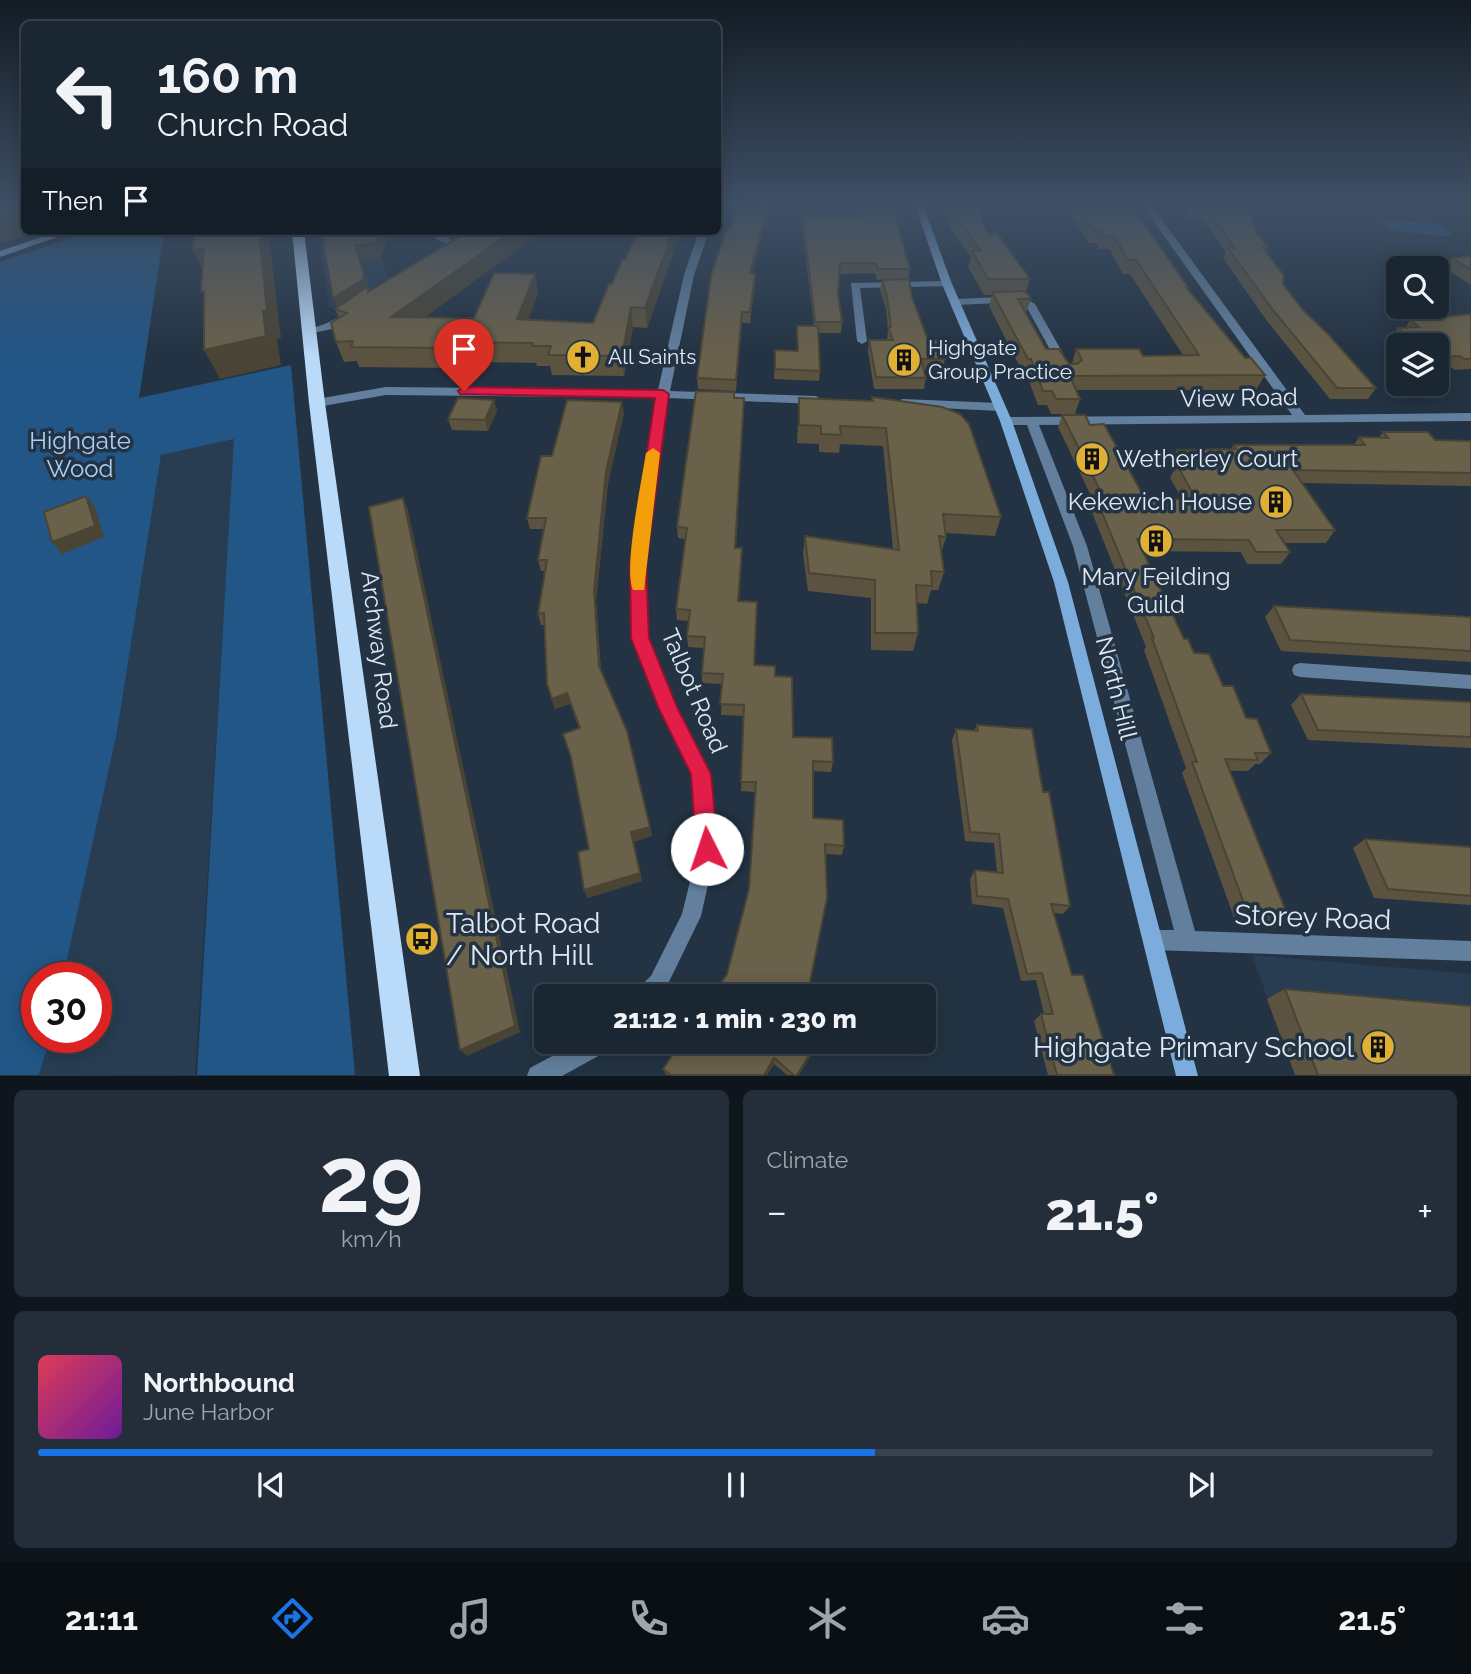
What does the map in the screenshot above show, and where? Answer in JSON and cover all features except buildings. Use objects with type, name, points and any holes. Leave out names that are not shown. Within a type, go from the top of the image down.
[{"type":"highway","name":"Archway Road","points":[[300,255],[317,403],[331,492],[405,1076]]},
{"type":"main road","name":"North Hill","points":[[937,255],[1003,414],[1062,582],[1187,1076]]},
{"type":"street","name":"Talbot Road","points":[[657,984],[691,916],[707,849],[701,774],[668,709],[640,638],[638,565],[663,394],[696,255]]},
{"type":"street","points":[[1183,255],[1301,418]]},
{"type":"street","points":[[862,341],[855,285],[947,284]]},
{"type":"street","points":[[956,302],[1022,299],[1030,304],[1068,374]]},
{"type":"street","points":[[308,331],[328,327],[357,310]]},
{"type":"street","points":[[317,403],[386,391],[663,394],[827,400]]},
{"type":"street","name":"View Road","points":[[886,402],[1003,414],[1032,421],[1471,417]]},
{"type":"street","name":"North Hill","points":[[1032,421],[1080,546],[1187,940]]},
{"type":"street","points":[[1300,670],[1471,682]]},
{"type":"street","name":"Storey Road","points":[[1154,940],[1471,951]]},
{"type":"street","points":[[538,1076],[579,1054]]},
{"type":"shaded area","points":[[322,255],[381,255],[388,278],[345,307],[329,307]]},
{"type":"shaded area","points":[[235,439],[195,1075],[39,1076],[46,1053],[112,1053],[112,962],[67,962],[117,732],[161,455]]},
{"type":"shaded area","name":"Highgate Primary School","points":[[1252,955],[1471,974],[1471,1075],[1295,1075]]},
{"type":"green space","name":"Highgate Wood","points":[[20,255],[160,255],[139,398],[291,365],[355,1075],[197,1075],[234,439],[161,455],[117,732],[67,962],[21,962],[21,1053],[46,1053],[39,1075],[0,1075],[0,262]]},
{"type":"slow traffic","points":[[639,586],[638,565],[653,453]]},
{"type":"place","name":"All Saints","points":[[583,357]]},
{"type":"place","name":"Highgate Group Practice","points":[[904,360]]},
{"type":"place","name":"Wetherley Court","points":[[1092,459]]},
{"type":"place","name":"Kekewich House","points":[[1276,502]]},
{"type":"place","name":"Mary Feilding Guild","points":[[1156,541]]},
{"type":"place","name":"Talbot Road / North Hill","points":[[422,939]]},
{"type":"place","name":"Highgate Primary School","points":[[1378,1047]]},
{"type":"route","points":[[464,391],[663,394],[638,565],[640,638],[668,709],[701,774],[707,849]]}]
